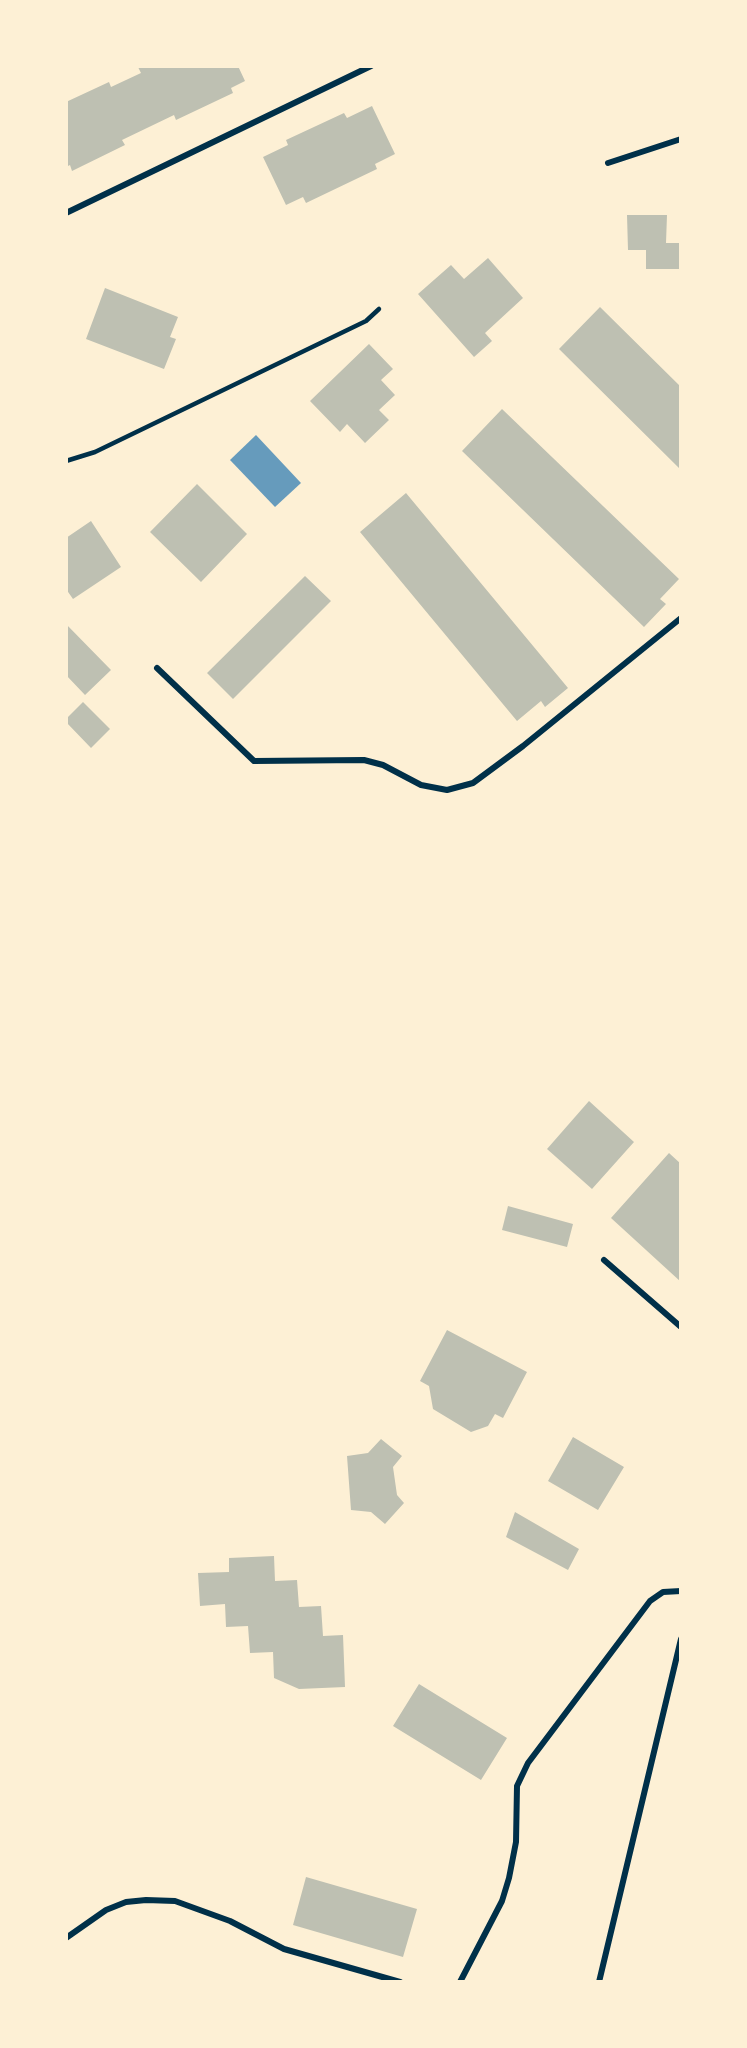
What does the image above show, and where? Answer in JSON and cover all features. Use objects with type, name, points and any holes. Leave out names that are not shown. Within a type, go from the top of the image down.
[{"type":"street","points":[[66,213],[371,66]]},
{"type":"street","points":[[608,164],[681,139]]},
{"type":"street","points":[[157,668],[254,761],[364,760],[383,765],[422,785],[447,790],[472,783],[681,618]]},
{"type":"street","points":[[604,1260],[681,1327]]},
{"type":"street","points":[[460,1982],[502,1901],[516,1842],[517,1786],[528,1763],[650,1601],[663,1592],[681,1591]]},
{"type":"street","points":[[599,1982],[681,1639]]},
{"type":"street","points":[[66,1938],[106,1910],[126,1902],[175,1901],[230,1921],[284,1949],[400,1982]]},
{"type":"lane","points":[[66,461],[95,452],[366,321],[379,309]]},
{"type":"water","points":[[256,435],[301,483],[275,507],[230,460]]},
{"type":"building","points":[[238,66],[245,81],[231,88],[233,93],[176,120],[174,115],[122,140],[125,145],[72,171],[70,165],[66,167],[66,102],[109,82],[111,87],[141,73],[138,67]]},
{"type":"building","points":[[372,106],[395,154],[375,164],[377,169],[306,203],[303,197],[286,205],[263,157],[288,145],[286,140],[344,113],[347,118]]},
{"type":"building","points":[[627,215],[667,215],[666,243],[681,243],[681,269],[646,269],[646,250],[628,250]]},
{"type":"building","points":[[488,258],[523,298],[485,333],[492,341],[474,357],[418,294],[451,265],[464,279]]},
{"type":"building","points":[[105,288],[178,317],[170,337],[176,339],[164,369],[86,339]]},
{"type":"building","points":[[600,307],[681,387],[681,470],[559,349]]},
{"type":"building","points":[[369,344],[393,369],[381,380],[395,395],[379,410],[389,420],[365,443],[347,424],[340,432],[310,401]]},
{"type":"building","points":[[502,409],[679,579],[660,599],[666,604],[644,627],[462,451]]},
{"type":"building","points":[[197,484],[247,534],[201,582],[150,532]]},
{"type":"building","points":[[406,493],[568,688],[545,707],[541,701],[517,721],[360,532]]},
{"type":"building","points":[[91,521],[121,567],[73,599],[66,589],[66,538]]},
{"type":"building","points":[[305,576],[331,601],[233,699],[207,673]]},
{"type":"building","points":[[66,624],[111,670],[85,695],[66,675]]},
{"type":"building","points":[[83,702],[110,729],[91,748],[66,722],[66,719]]},
{"type":"building","points":[[589,1101],[634,1142],[592,1189],[547,1149]]},
{"type":"building","points":[[669,1153],[681,1164],[681,1282],[611,1218]]},
{"type":"building","points":[[508,1206],[573,1224],[567,1247],[502,1230]]},
{"type":"building","points":[[447,1330],[527,1372],[503,1418],[495,1414],[488,1426],[471,1432],[433,1409],[429,1386],[420,1381]]},
{"type":"building","points":[[573,1437],[624,1467],[598,1510],[548,1481]]},
{"type":"building","points":[[381,1439],[402,1456],[393,1467],[397,1495],[404,1503],[385,1524],[371,1512],[351,1510],[347,1456],[368,1453]]},
{"type":"building","points":[[515,1512],[579,1549],[568,1570],[506,1537]]},
{"type":"building","points":[[274,1556],[275,1581],[297,1580],[299,1607],[321,1606],[323,1636],[343,1635],[345,1687],[299,1689],[274,1678],[273,1652],[250,1653],[248,1626],[226,1627],[225,1604],[200,1606],[198,1573],[229,1572],[229,1558]]},
{"type":"building","points":[[419,1684],[507,1738],[481,1780],[393,1726]]},
{"type":"building","points":[[306,1877],[417,1909],[403,1957],[293,1925]]}]
